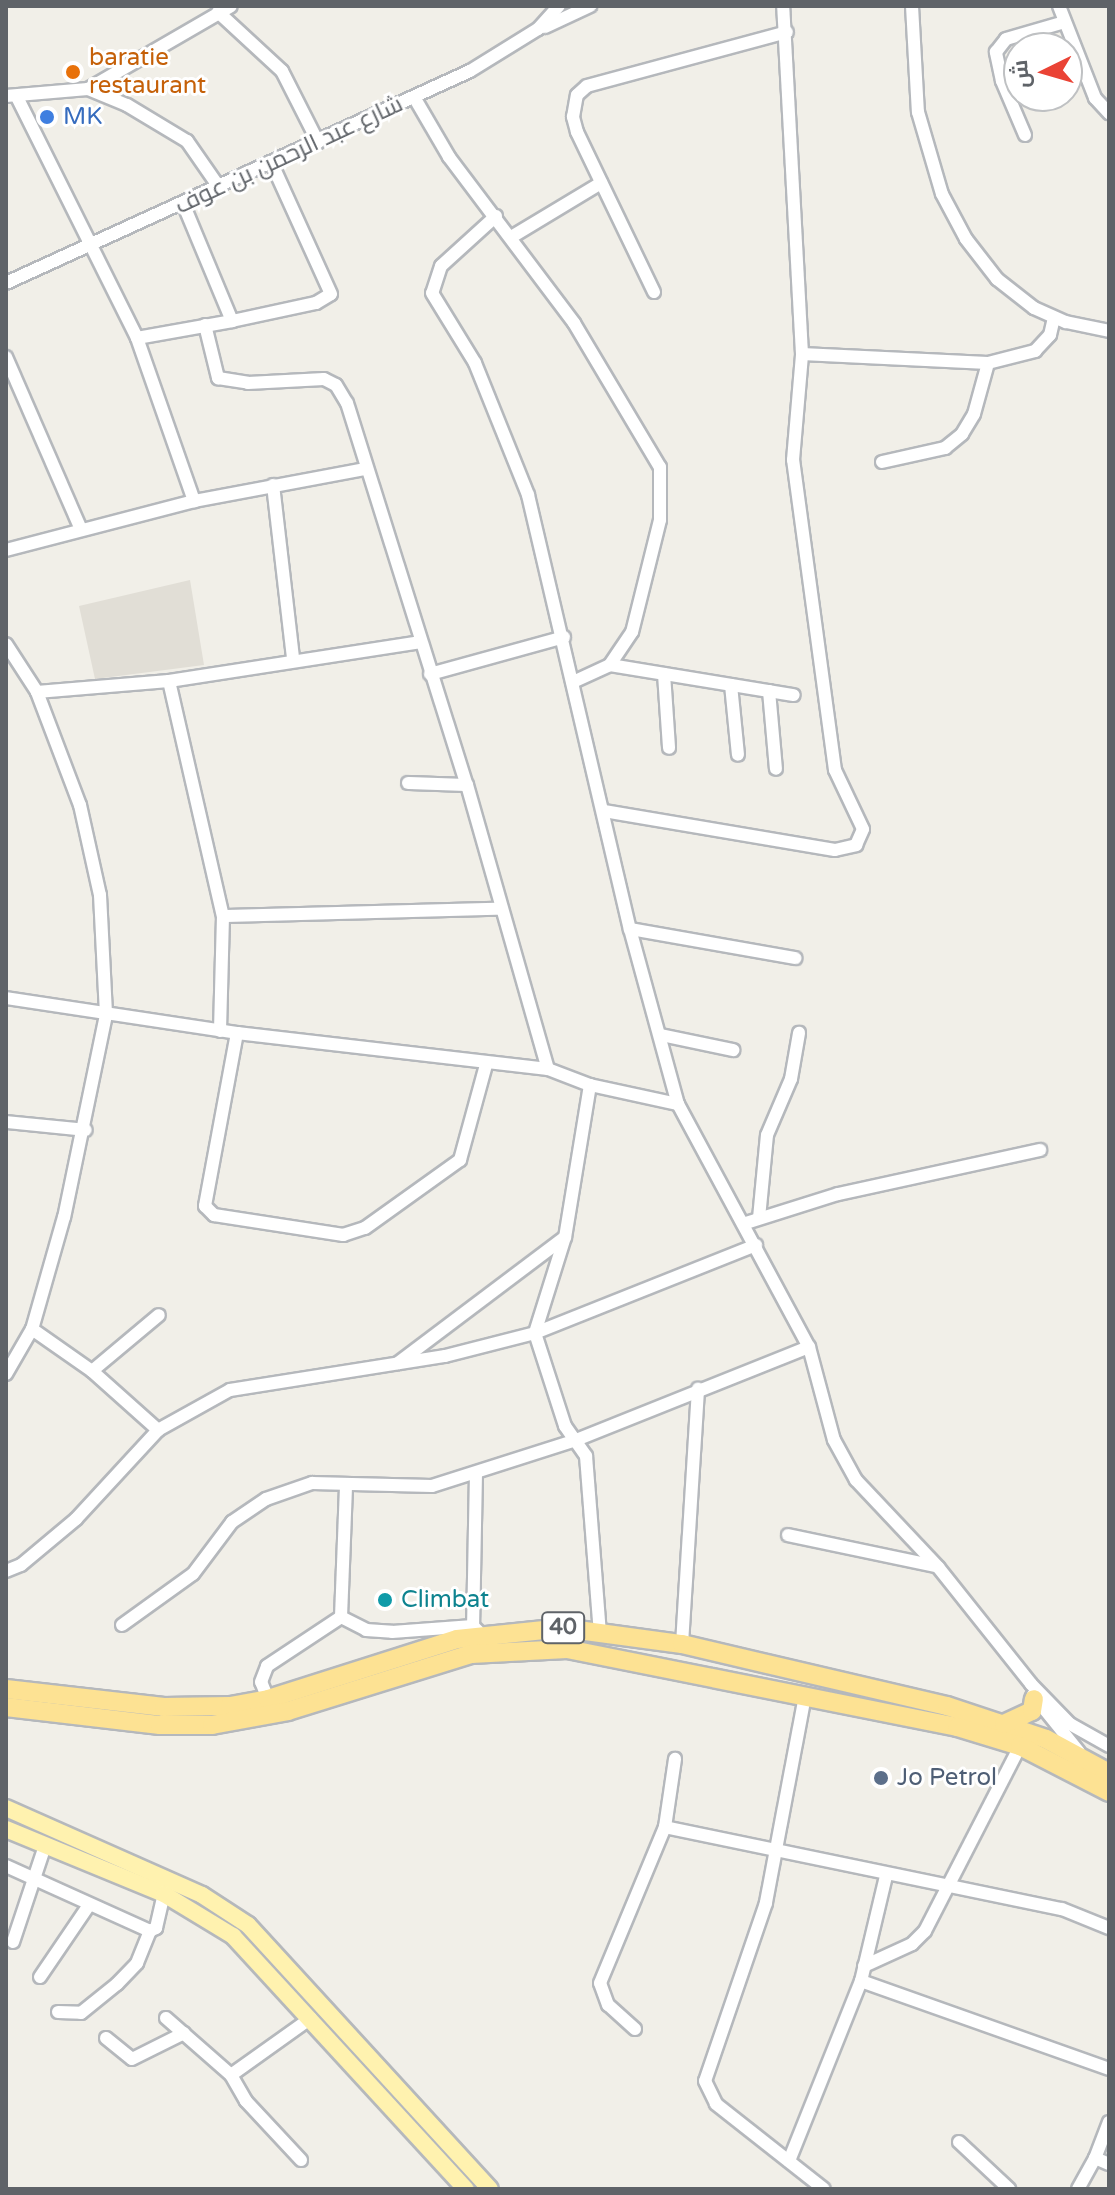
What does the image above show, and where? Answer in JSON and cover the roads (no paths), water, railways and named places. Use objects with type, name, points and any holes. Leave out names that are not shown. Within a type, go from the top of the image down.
[{"type":"highway","name":"40","points":[[6,1689],[164,1707],[268,1699],[477,1630],[537,1628],[600,1632],[682,1644],[881,1689],[1004,1724],[1060,1747],[1109,1773]]},
{"type":"highway","name":"40","points":[[6,1707],[160,1725],[212,1725],[288,1711],[451,1659],[535,1648],[595,1653],[957,1727],[1020,1746],[1109,1792]]},
{"type":"highway","points":[[1004,1724],[1032,1711],[1033,1692]]},
{"type":"highway","points":[[1060,1747],[1109,1759]]},
{"type":"main road","points":[[6,1808],[202,1895],[248,1925],[490,2189]]},
{"type":"main road","points":[[6,1829],[164,1894],[233,1936],[466,2189]]},
{"type":"street","name":"شارع عبد الرحمن بن عوف","points":[[6,283],[272,164],[489,61],[538,29],[559,6]]},
{"type":"street","points":[[538,29],[590,6]]},
{"type":"street","points":[[604,811],[835,850],[848,849],[860,839],[861,818],[835,770],[793,460],[802,354],[787,32],[783,6]]},
{"type":"street","points":[[912,6],[918,112],[942,194],[966,239],[997,279],[1054,318],[1109,331]]},
{"type":"street","points":[[1059,6],[1095,98],[1109,113]]},
{"type":"street","points":[[88,89],[201,13],[224,9],[282,71],[318,142]]},
{"type":"street","points":[[1025,135],[1002,81],[996,52],[1006,39],[1065,22]]},
{"type":"street","points":[[654,292],[573,117],[577,95],[587,86],[787,32]]},
{"type":"street","points":[[194,501],[137,338],[12,96],[88,89],[127,105],[187,141],[219,187]]},
{"type":"street","points":[[414,97],[449,157],[513,236],[574,323],[660,467],[663,492],[653,562],[632,632],[610,665],[573,682]]},
{"type":"street","points":[[137,338],[324,301],[331,294],[272,164]]},
{"type":"street","points":[[513,236],[601,183]]},
{"type":"street","points":[[183,203],[232,321]]},
{"type":"street","points":[[496,216],[441,266],[432,293],[475,363],[516,458],[564,637],[630,929],[678,1104],[746,1223],[809,1347],[842,1456],[886,1516],[938,1567],[1079,1752]]},
{"type":"street","points":[[802,354],[988,363],[1035,351],[1050,335],[1054,318]]},
{"type":"street","points":[[205,325],[212,367],[224,380],[324,379],[336,385],[467,785],[499,909],[548,1069]]},
{"type":"street","points":[[6,357],[80,527]]},
{"type":"street","points":[[882,462],[945,448],[962,434],[974,414],[988,363]]},
{"type":"street","points":[[6,550],[80,527],[194,501],[365,469]]},
{"type":"street","points":[[273,485],[293,659]]},
{"type":"street","points":[[430,674],[564,637]]},
{"type":"street","points":[[37,692],[169,681],[293,659],[421,642]]},
{"type":"street","points":[[6,644],[37,692],[80,805],[100,895],[106,1015],[86,1130],[32,1329],[6,1374]]},
{"type":"street","points":[[610,665],[794,695]]},
{"type":"street","points":[[664,674],[669,748]]},
{"type":"street","points":[[169,681],[223,916],[220,1031]]},
{"type":"street","points":[[731,685],[738,755]]},
{"type":"street","points":[[769,691],[776,769]]},
{"type":"street","points":[[408,783],[467,785]]},
{"type":"street","points":[[223,916],[499,909]]},
{"type":"street","points":[[630,929],[795,958]]},
{"type":"street","points":[[6,998],[220,1031],[486,1065],[548,1069],[590,1085],[678,1104]]},
{"type":"street","points":[[237,1033],[205,1206],[214,1215],[343,1235],[365,1228],[460,1160],[486,1065]]},
{"type":"street","points":[[759,1218],[767,1135],[791,1079],[799,1033]]},
{"type":"street","points":[[661,1035],[733,1050]]},
{"type":"street","points":[[590,1085],[565,1237],[535,1333],[565,1426],[576,1440],[590,1481],[600,1632]]},
{"type":"street","points":[[6,1122],[86,1130]]},
{"type":"street","points":[[746,1223],[838,1194],[1040,1150]]},
{"type":"street","points":[[395,1365],[565,1237]]},
{"type":"street","points":[[6,1571],[21,1565],[76,1519],[158,1430],[230,1390],[395,1365],[535,1333],[756,1245]]},
{"type":"street","points":[[92,1371],[159,1315]]},
{"type":"street","points":[[32,1329],[92,1371],[158,1430]]},
{"type":"street","points":[[122,1625],[193,1574],[232,1522],[266,1499],[312,1483],[432,1486],[576,1440],[809,1347]]},
{"type":"street","points":[[682,1644],[698,1389]]},
{"type":"street","points":[[341,1617],[366,1630],[477,1630],[476,1473]]},
{"type":"street","points":[[341,1617],[346,1486]]},
{"type":"street","points":[[788,1535],[938,1567]]},
{"type":"street","points":[[268,1699],[261,1682],[267,1666],[341,1617]]},
{"type":"street","points":[[1033,1692],[1070,1724],[1109,1746]]},
{"type":"street","points":[[805,1696],[777,1849],[754,1946],[705,2081],[716,2104],[824,2189]]},
{"type":"street","points":[[864,1966],[919,1938],[1020,1746]]},
{"type":"street","points":[[635,2029],[608,2005],[600,1983],[665,1827],[675,1759]]},
{"type":"street","points":[[665,1827],[777,1849],[886,1876],[1072,1911],[1109,1928]]},
{"type":"street","points":[[13,1942],[31,1879],[45,1846]]},
{"type":"street","points":[[6,1866],[150,1931]]},
{"type":"street","points":[[789,2161],[861,1981],[886,1876]]},
{"type":"street","points":[[58,2012],[81,2013],[137,1963],[150,1931],[156,1928],[164,1894]]},
{"type":"street","points":[[40,1977],[89,1905]]},
{"type":"street","points":[[861,1981],[1109,2069]]},
{"type":"street","points":[[166,2018],[231,2075],[246,2101],[301,2160]]},
{"type":"street","points":[[231,2075],[311,2018]]},
{"type":"street","points":[[106,2038],[132,2059],[184,2033]]},
{"type":"street","points":[[1078,2189],[1095,2158],[1109,2122]]},
{"type":"street","points":[[959,2142],[1009,2189]]},
{"type":"street","points":[[1095,2158],[1109,2164]]},
{"type":"place","name":"baratie restaurant","points":[[73,72]]},
{"type":"place","name":"MK","points":[[47,117]]},
{"type":"place","name":"Climbat","points":[[385,1600]]},
{"type":"place","name":"Jo Petrol","points":[[881,1778]]}]
